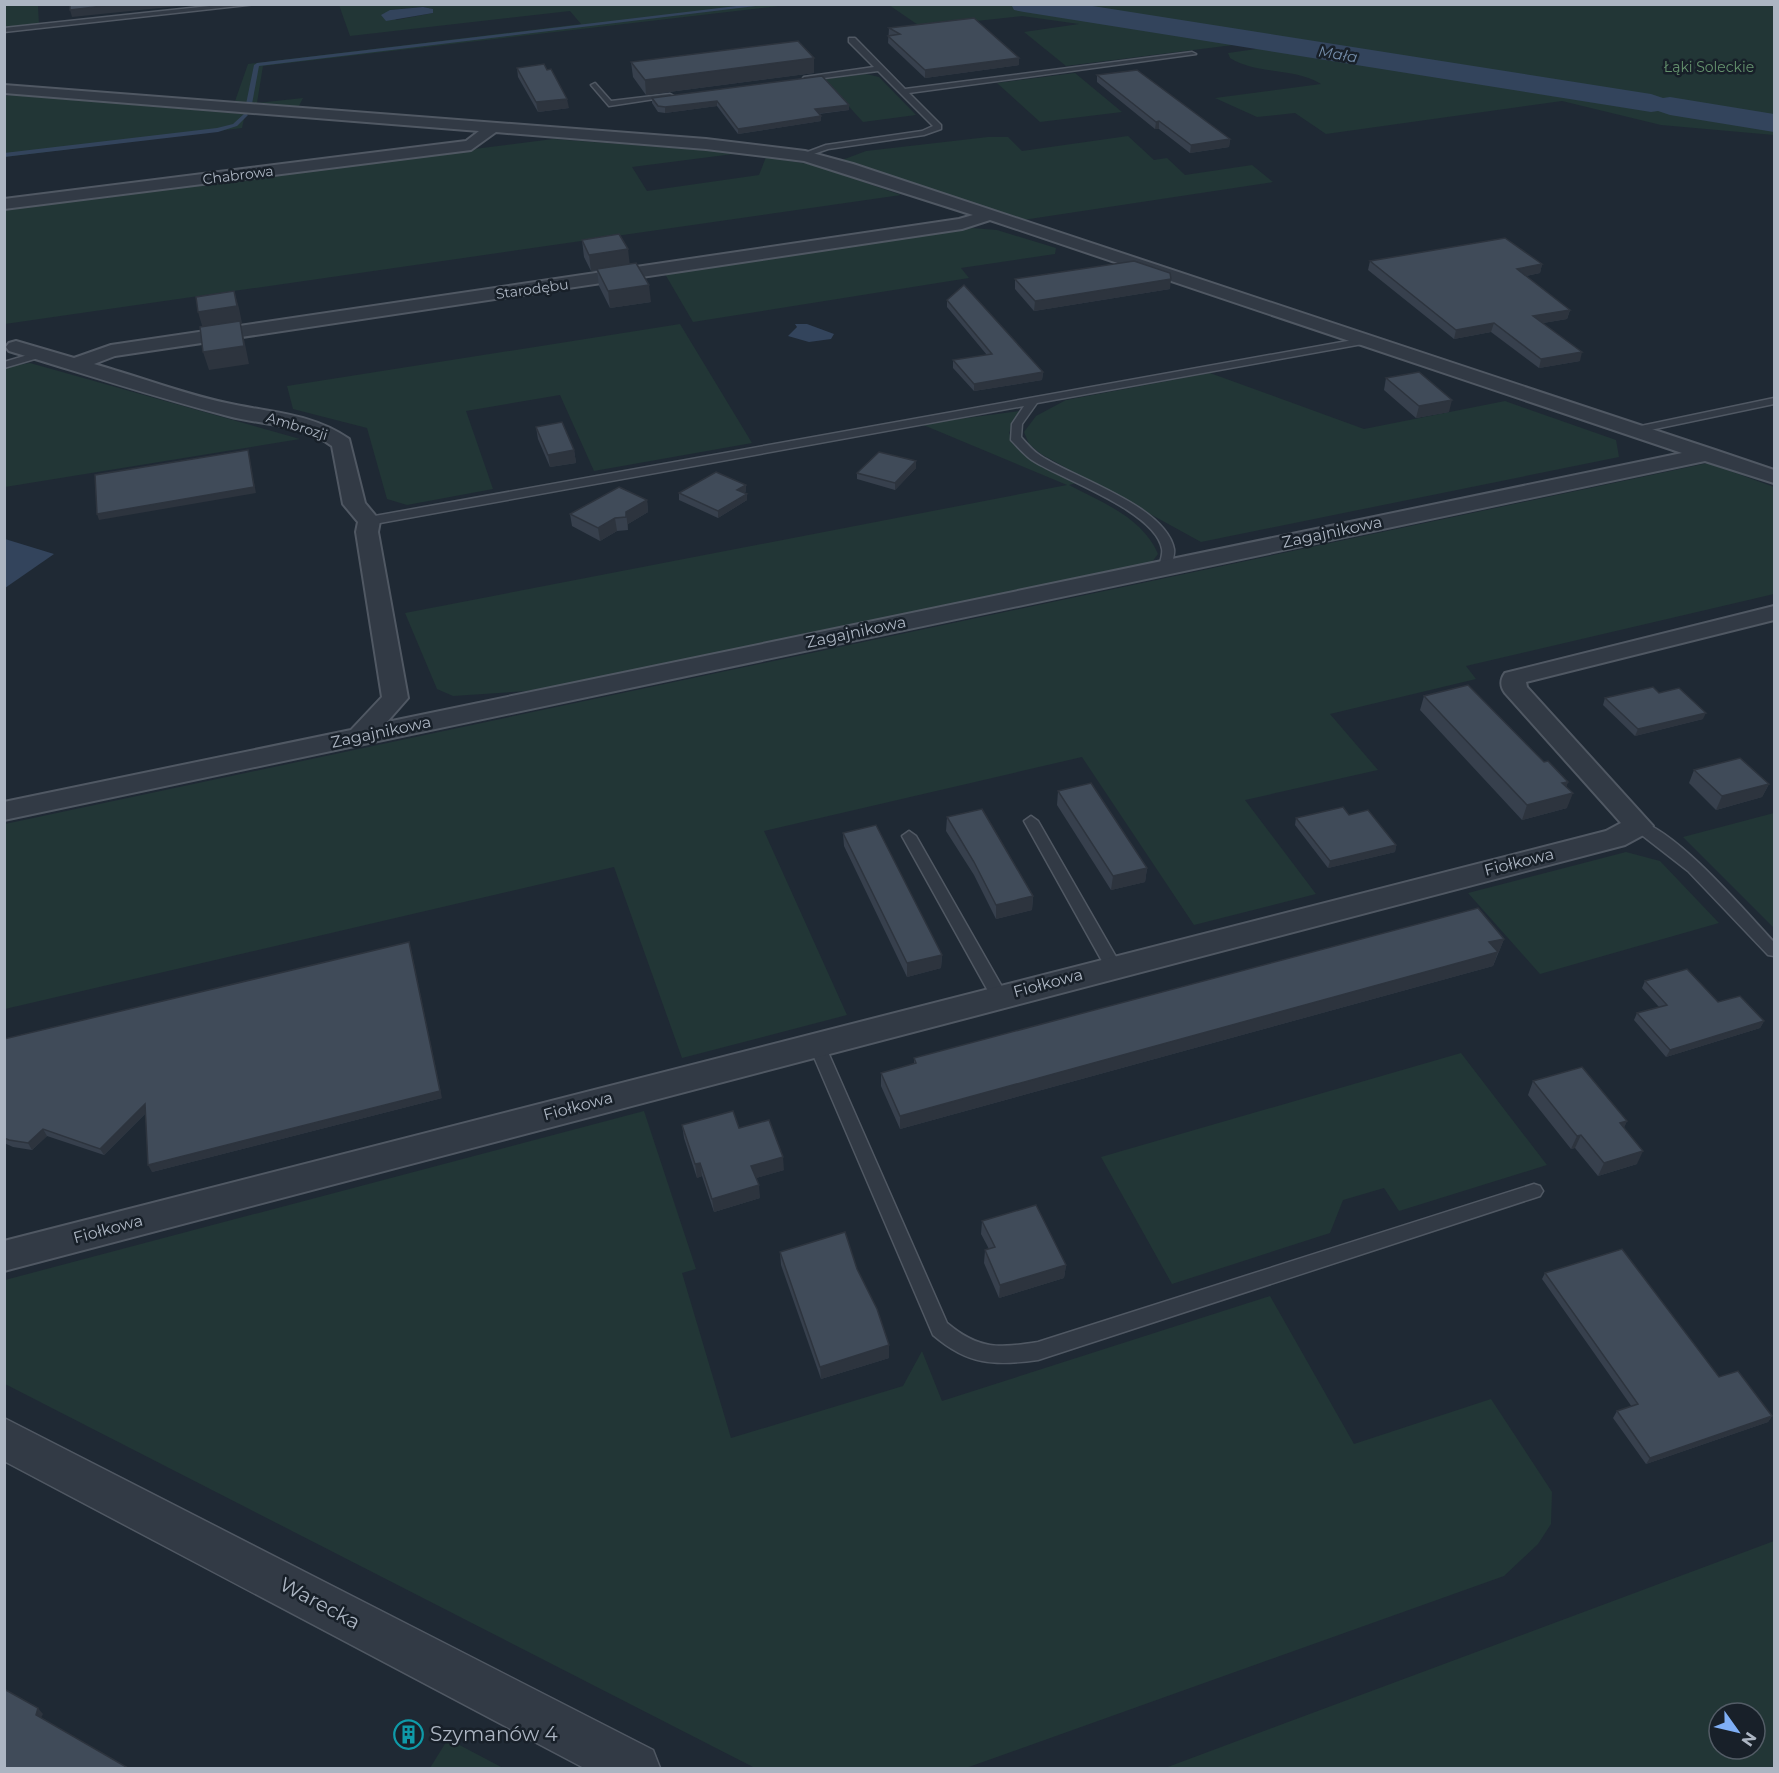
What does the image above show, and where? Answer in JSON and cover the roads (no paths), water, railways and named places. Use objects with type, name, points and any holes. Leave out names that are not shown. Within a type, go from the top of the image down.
[{"type":"street","points":[[6,90],[706,144],[805,156],[847,167],[1774,477]]},
{"type":"street","points":[[471,145],[492,128]]},
{"type":"street","name":"Chabrowa","points":[[4,204],[471,145],[527,137],[542,132]]},
{"type":"street","name":"Starodębu","points":[[76,364],[111,351],[962,224],[989,215]]},
{"type":"street","name":"Ambrozji","points":[[16,347],[233,411],[275,416],[326,432],[342,443],[354,504],[369,520]]},
{"type":"street","name":"Zagajnikowa","points":[[4,812],[1708,454]]},
{"type":"street","points":[[360,736],[395,698],[367,532],[369,520]]},
{"type":"street","points":[[1639,826],[1514,688],[1514,678],[1774,613]]},
{"type":"street","name":"Fiołkowa","points":[[4,1256],[816,1043],[1616,838],[1639,826]]},
{"type":"street","name":"Warecka","points":[[4,1438],[635,1768]]},
{"type":"lane","points":[[4,30],[253,4]]},
{"type":"lane","points":[[805,156],[826,147],[924,133],[938,127],[905,91],[852,40]]},
{"type":"lane","points":[[905,91],[1192,54]]},
{"type":"lane","points":[[800,79],[881,68]]},
{"type":"lane","points":[[595,85],[609,104],[683,95]]},
{"type":"lane","points":[[369,520],[1364,341]]},
{"type":"lane","points":[[4,364],[41,354]]},
{"type":"lane","points":[[1033,401],[1017,423],[1015,438],[1036,459],[1125,504],[1150,521],[1170,546],[1170,559],[1165,567]]},
{"type":"lane","points":[[1636,430],[1774,401]]},
{"type":"lane","points":[[1031,821],[1113,966]]},
{"type":"lane","points":[[1639,826],[1659,837],[1678,853],[1774,951]]},
{"type":"lane","points":[[909,836],[999,996]]},
{"type":"lane","points":[[816,1043],[940,1329],[958,1346],[982,1353],[1006,1356],[1038,1351],[1534,1191]]},
{"type":"water","points":[[423,7],[433,9],[433,13],[386,21],[381,15],[390,10]]},
{"type":"water","points":[[795,324],[807,324],[834,334],[831,339],[809,342],[788,336],[797,327]]},
{"type":"water","points":[[5,539],[54,554],[5,588]]},
{"type":"waterway","points":[[249,104],[257,65],[770,4]]},
{"type":"waterway","name":"Mała","points":[[1024,4],[1651,103]]},
{"type":"waterway","name":"Mała","points":[[1670,106],[1774,123]]},
{"type":"waterway","points":[[4,155],[218,130],[235,125],[245,115]]},
{"type":"place","name":"Szymanów 4","points":[[409,1734]]},
{"type":"park label","name":"Łąki Soleckie","points":[[1709,67]]}]
